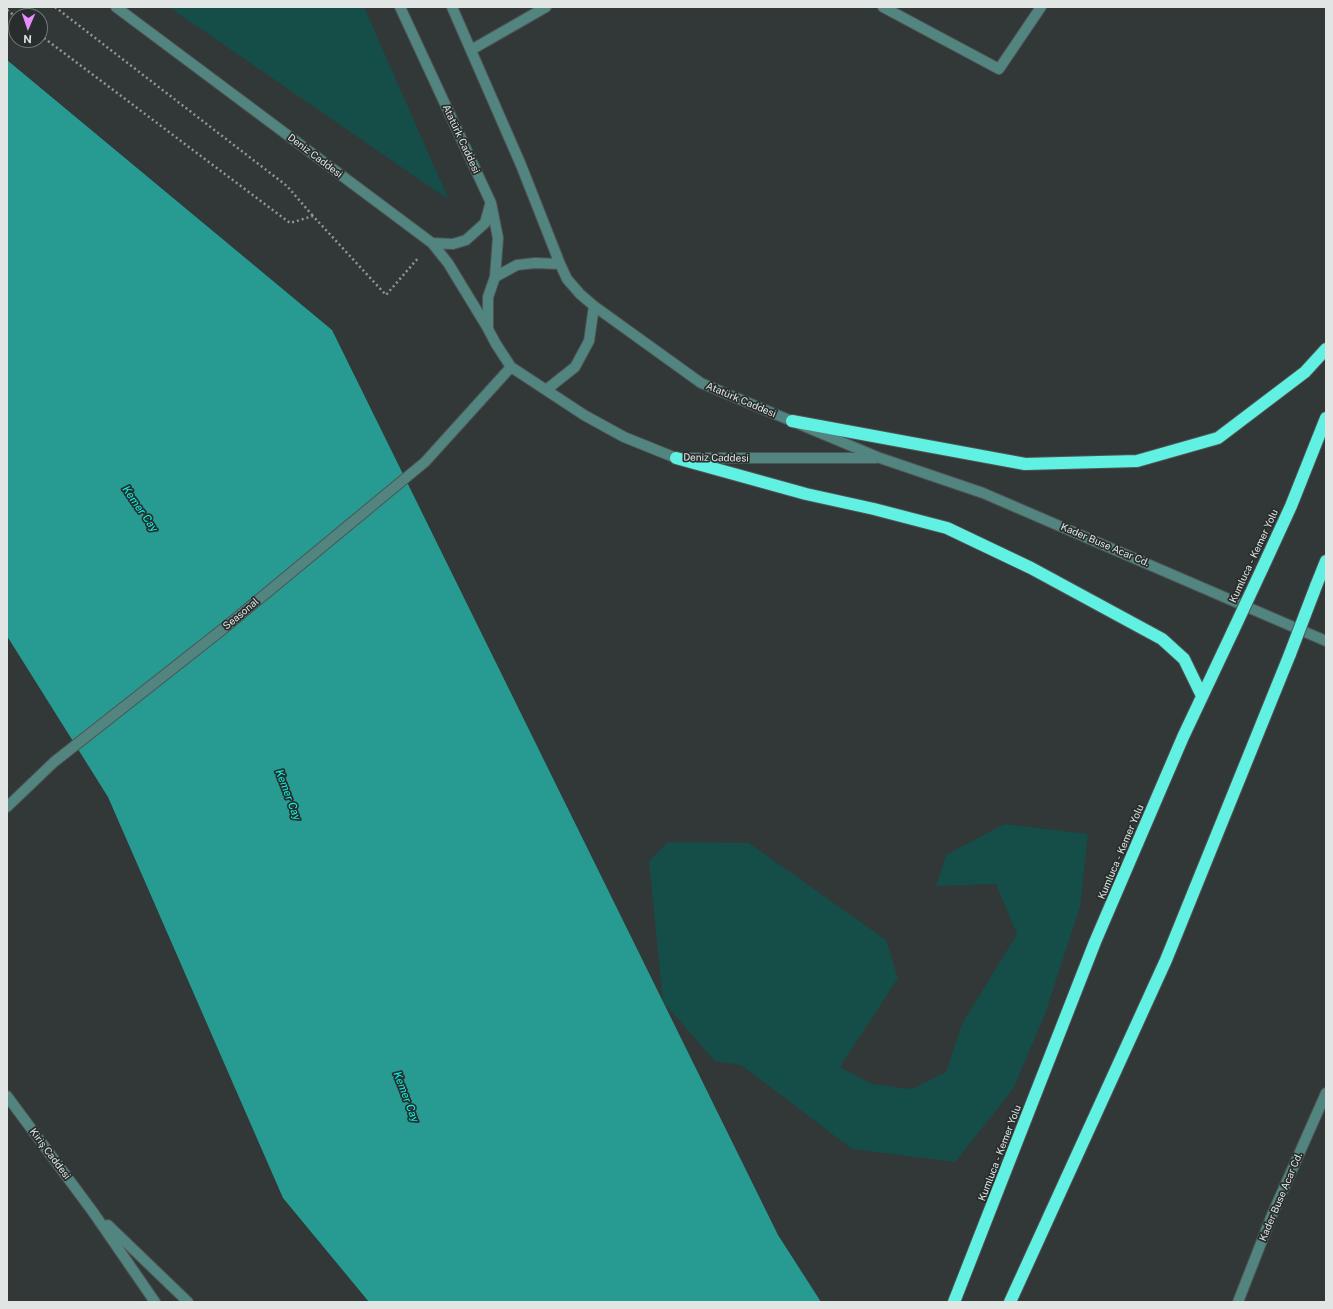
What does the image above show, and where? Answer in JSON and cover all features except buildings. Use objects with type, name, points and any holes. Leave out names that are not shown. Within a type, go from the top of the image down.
[{"type":"highway","points":[[792,421],[1025,464],[1137,461],[1218,438],[1305,372],[1326,349]]},
{"type":"highway","name":"Kumluca - Kemer Yolu","points":[[954,1302],[1095,942],[1183,737],[1291,506],[1326,418]]},
{"type":"highway","points":[[676,458],[806,494],[874,509],[948,528],[1031,568],[1162,639],[1184,659],[1202,696]]},
{"type":"highway","points":[[1013,1296],[1166,960],[1260,730],[1326,561]]},
{"type":"street","name":"Deniz Caddesi","points":[[116,7],[432,243],[448,263],[488,329]]},
{"type":"street","name":"Atatürk Caddesi","points":[[400,7],[491,203],[498,238],[495,277]]},
{"type":"street","points":[[452,7],[521,165],[567,279],[594,306],[589,341],[576,366],[546,390],[511,367],[496,344],[488,329],[488,297],[495,277],[517,265],[535,263],[560,264]]},
{"type":"street","points":[[471,50],[546,7]]},
{"type":"street","points":[[883,7],[999,69],[1040,7]]},
{"type":"street","points":[[432,243],[453,244],[466,240],[485,223],[491,203]]},
{"type":"street","name":"Atatürk Caddesi","points":[[594,306],[701,383],[880,458]]},
{"type":"street","name":"Seasonal","points":[[7,807],[54,762],[223,629],[425,462],[511,367]]},
{"type":"street","name":"Deniz Caddesi","points":[[546,390],[584,415],[624,437],[676,458],[880,458]]},
{"type":"street","name":"Kader Buse Acar Cd.","points":[[880,458],[982,492],[1326,642]]},
{"type":"street","name":"Kader Buse Acar Cd.","points":[[1238,1302],[1272,1215],[1326,1093]]},
{"type":"street","name":"Kiriş Caddesi","points":[[7,1096],[94,1212],[154,1302]]},
{"type":"street","name":"Kiriş Caddesi","points":[[94,1212],[188,1302]]},
{"type":"path","points":[[55,7],[287,186],[386,295],[432,243]]},
{"type":"path","points":[[48,41],[290,223],[313,216]]},
{"type":"shaded area","points":[[169,7],[364,7],[449,200]]},
{"type":"shaded area","points":[[1004,824],[1088,834],[1080,907],[1045,1014],[1013,1089],[955,1162],[852,1149],[741,1065],[715,1061],[663,1002],[649,861],[668,842],[749,843],[886,940],[898,978],[840,1067],[872,1084],[912,1089],[946,1072],[962,1024],[1017,934],[996,884],[936,886],[946,855]]},
{"type":"water","name":"Kemer Cay","points":[[7,60],[332,330],[778,1235],[821,1302],[369,1302],[283,1198],[108,797],[7,636]]}]
